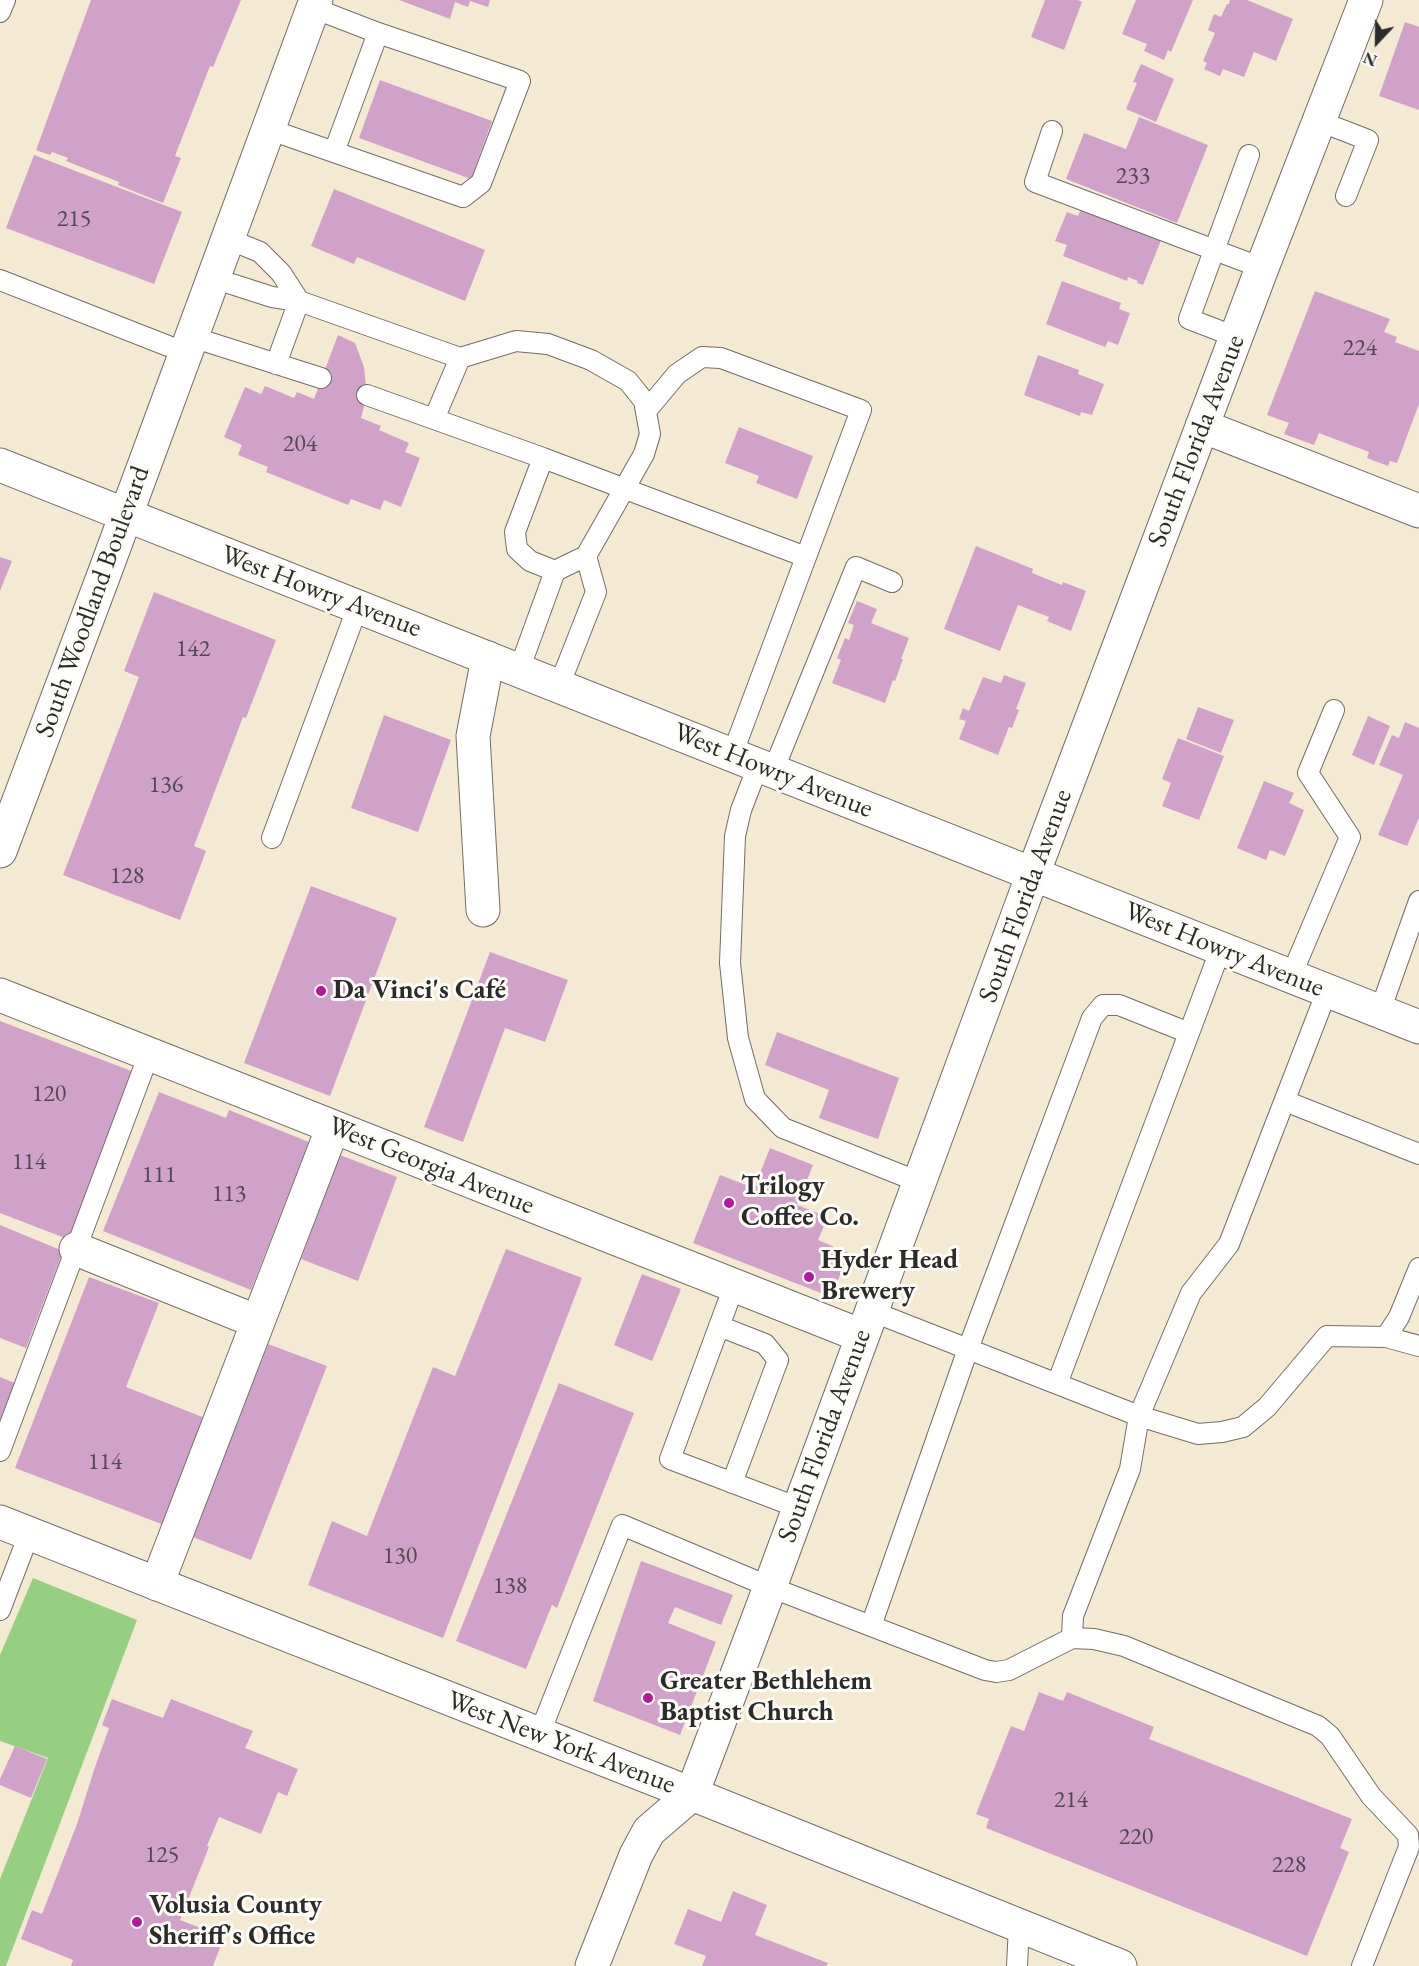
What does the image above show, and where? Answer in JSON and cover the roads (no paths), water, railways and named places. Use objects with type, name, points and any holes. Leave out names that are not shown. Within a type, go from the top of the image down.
[{"type":"street","name":"South Florida Avenue","points":[[692,1794],[1033,874],[1366,0]]},
{"type":"street","points":[[213,278],[314,4]]},
{"type":"street","name":"South Woodland Boulevard","points":[[0,851],[213,278]]},
{"type":"street","points":[[1202,426],[1419,511]]},
{"type":"street","name":"West Howry Avenue","points":[[0,465],[1419,1027]]},
{"type":"street","points":[[483,910],[473,736],[488,658]]},
{"type":"street","name":"West Georgia Avenue","points":[[0,995],[734,1286],[866,1324]]},
{"type":"street","points":[[157,1584],[333,1127]]},
{"type":"street","points":[[76,1249],[258,1322]]},
{"type":"street","name":"West New York Avenue","points":[[15,1528],[692,1794],[1120,1966]]},
{"type":"street","points":[[592,1966],[636,1855],[649,1831],[692,1794]]},
{"type":"lane","points":[[0,12],[4,0]]},
{"type":"lane","points":[[268,129],[463,197],[481,183],[520,81],[378,33],[314,4]]},
{"type":"lane","points":[[334,152],[378,33]]},
{"type":"lane","points":[[1319,121],[1368,140],[1346,196]]},
{"type":"lane","points":[[1052,131],[1035,182],[1262,268]]},
{"type":"lane","points":[[1236,337],[1189,319],[1249,155]]},
{"type":"lane","points":[[228,239],[260,252],[281,273],[299,301]]},
{"type":"lane","points":[[213,278],[272,297],[299,301],[460,358],[516,341],[548,344],[591,360],[628,381],[644,401],[650,434],[644,454],[586,556],[555,571],[519,670]]},
{"type":"lane","points":[[0,279],[189,345],[276,364],[321,378]]},
{"type":"lane","points":[[276,364],[299,301]]},
{"type":"lane","points":[[646,411],[677,374],[702,357],[721,358],[861,410],[806,557],[741,810],[735,836],[730,963],[738,1038],[755,1099],[783,1128],[919,1182]]},
{"type":"lane","points":[[434,419],[460,358]]},
{"type":"lane","points":[[367,395],[543,458],[806,557]]},
{"type":"lane","points":[[543,458],[515,532],[517,549],[530,561],[555,571]]},
{"type":"lane","points":[[559,686],[596,592],[586,556]]},
{"type":"lane","points":[[754,764],[856,567],[892,582]]},
{"type":"lane","points":[[272,838],[358,606]]},
{"type":"lane","points":[[1291,976],[1350,837],[1308,773],[1334,710]]},
{"type":"lane","points":[[1380,1011],[1419,901]]},
{"type":"lane","points":[[1057,1384],[1221,948]]},
{"type":"lane","points":[[1072,1638],[1073,1616],[1130,1469],[1139,1416],[1191,1293],[1229,1244],[1327,991]]},
{"type":"lane","points":[[871,1626],[968,1349],[1092,1018],[1103,1005],[1119,1005],[1189,1033]]},
{"type":"lane","points":[[0,1451],[149,1054]]},
{"type":"lane","points":[[1285,1101],[1419,1154]]},
{"type":"lane","points":[[1386,1337],[1399,1317],[1419,1268]]},
{"type":"lane","points":[[734,1286],[670,1459],[799,1508]]},
{"type":"lane","points":[[866,1324],[968,1349],[1139,1416],[1198,1434],[1243,1427],[1267,1407],[1327,1336],[1386,1337],[1419,1346]]},
{"type":"lane","points":[[719,1326],[765,1344],[778,1360],[732,1483]]},
{"type":"lane","points":[[539,1734],[622,1525],[770,1587],[985,1670],[996,1672],[1009,1670],[1072,1638],[1094,1639],[1124,1646],[1318,1726],[1330,1736],[1371,1796],[1408,1835],[1409,1847],[1362,1966]]},
{"type":"lane","points":[[0,1610],[15,1528]]},
{"type":"lane","points":[[1017,1966],[1019,1926]]},
{"type":"place","name":"Da Vinci's Café","points":[[321,991]]},
{"type":"place","name":"Trilogy Coffee Co.","points":[[729,1203]]},
{"type":"place","name":"Hyder Head Brewery","points":[[809,1277]]},
{"type":"place","name":"Greater Bethlehem Baptist Church","points":[[648,1698]]},
{"type":"place","name":"Volusia County Sheriff's Office","points":[[137,1922]]}]
